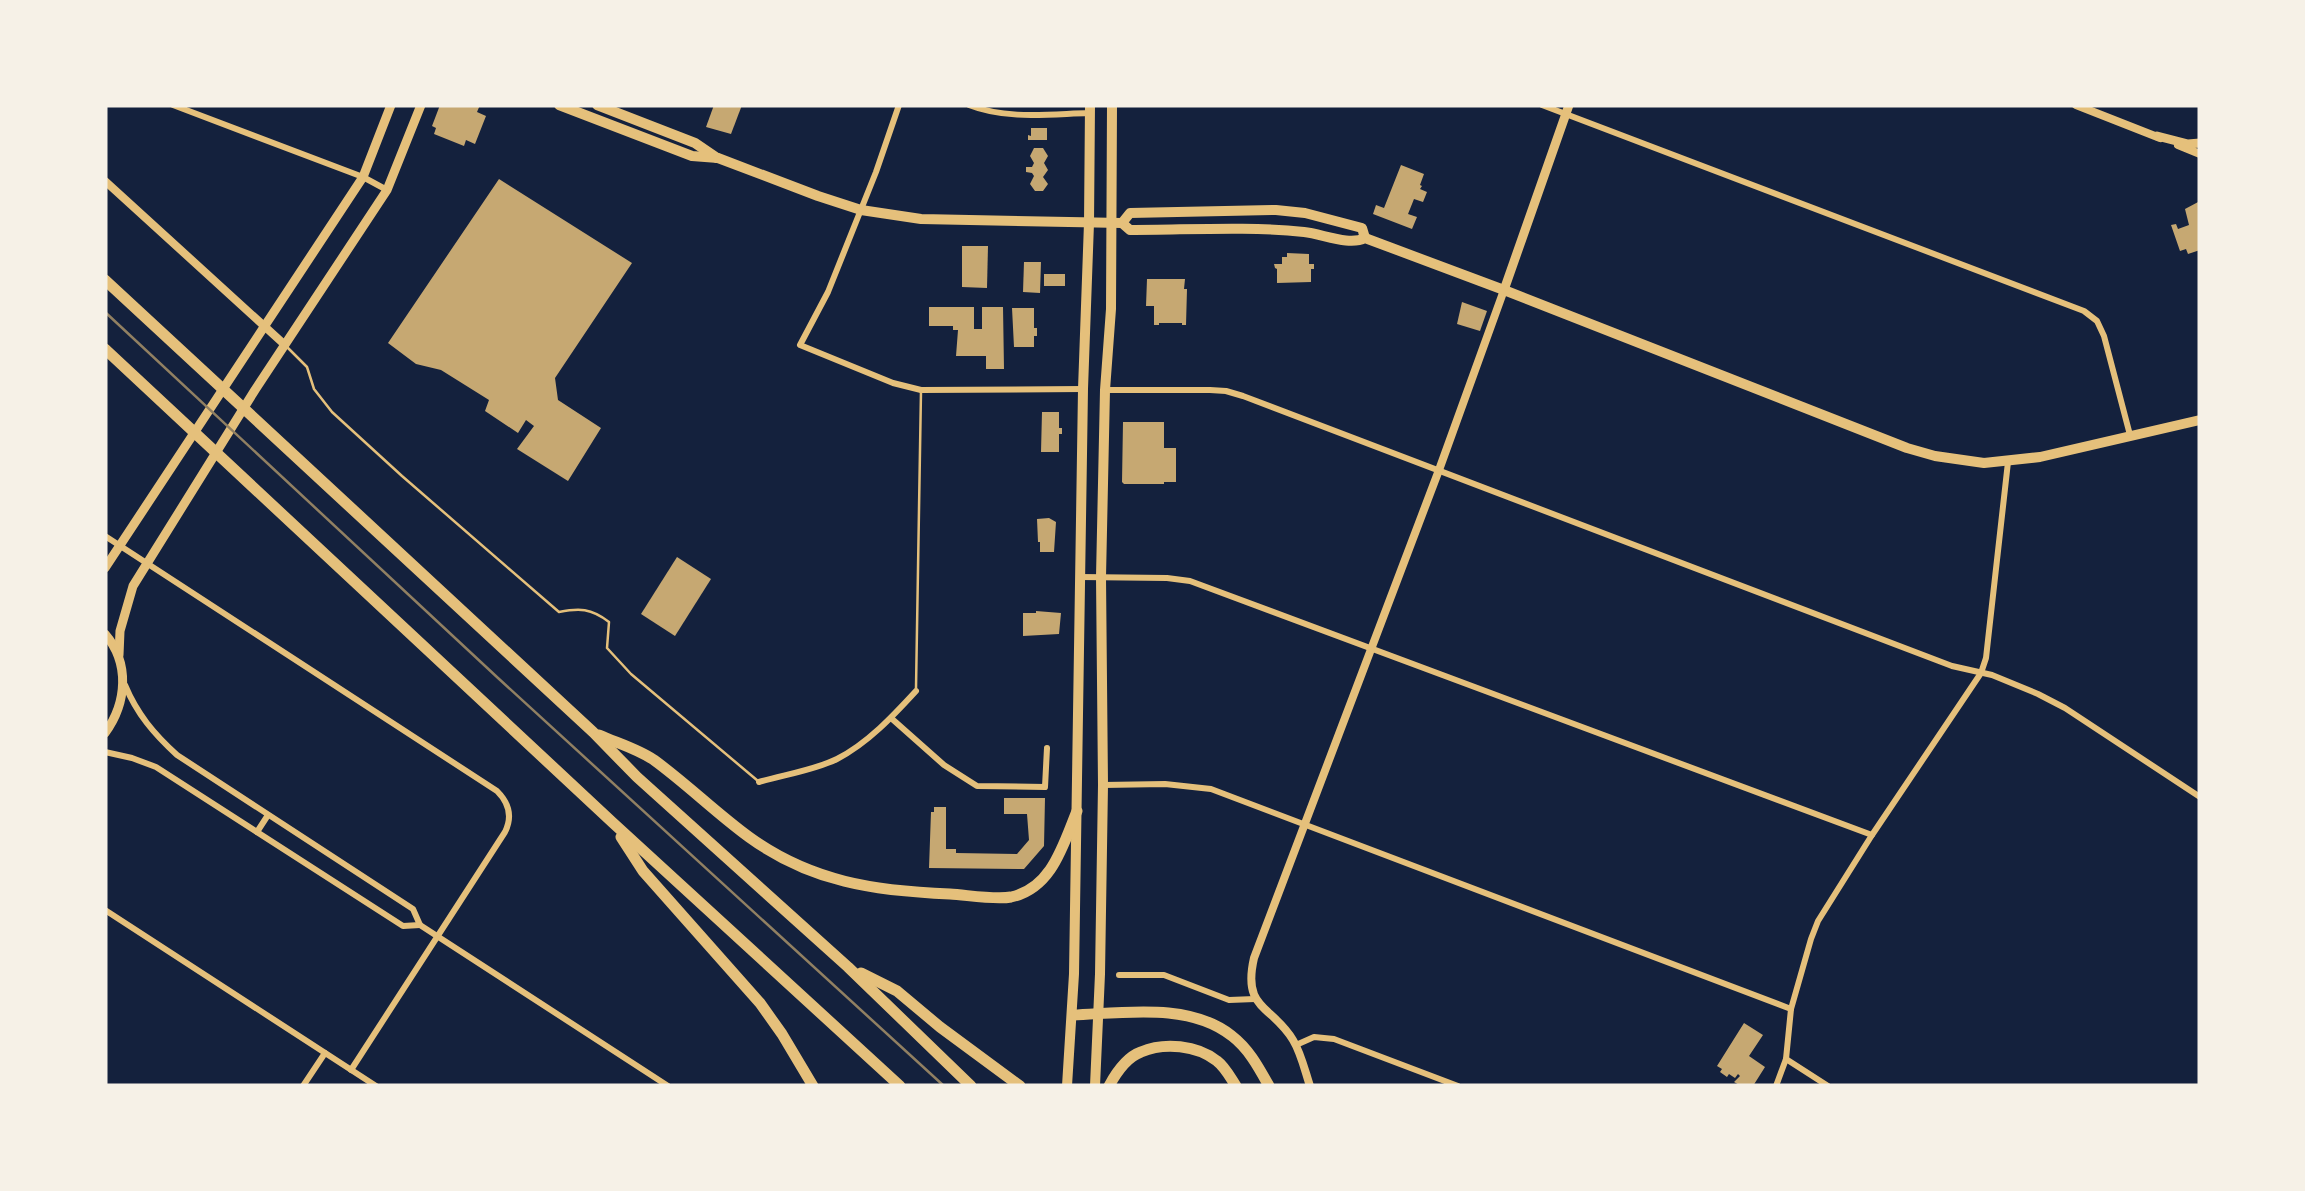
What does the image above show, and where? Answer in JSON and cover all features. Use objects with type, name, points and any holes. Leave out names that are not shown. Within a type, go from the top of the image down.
[{"type":"highway","points":[[105,280],[637,777],[848,967],[971,1086]]},
{"type":"highway","points":[[105,349],[900,1086]]},
{"type":"highway","points":[[593,732],[650,758],[751,839],[824,877],[861,887],[1010,897],[1036,886],[1055,865],[1077,811]]},
{"type":"highway","points":[[612,822],[642,871],[760,1003],[813,1086]]},
{"type":"highway","points":[[848,967],[897,991],[1020,1086]]},
{"type":"highway","points":[[1072,1015],[1167,1014],[1208,1022],[1232,1036],[1254,1059],[1269,1086]]},
{"type":"highway","points":[[1109,1086],[1116,1073],[1139,1052],[1172,1045],[1204,1052],[1220,1063],[1236,1086]]},
{"type":"main road","points":[[105,568],[363,177],[391,105]]},
{"type":"main road","points":[[105,733],[118,711],[124,682],[120,631],[133,586],[284,345],[387,190],[421,105]]},
{"type":"main road","points":[[559,105],[692,156],[718,158]]},
{"type":"main road","points":[[597,105],[696,142],[718,158],[861,210],[922,219],[1117,223],[1130,230],[1290,230],[1356,242],[1365,238],[1908,448],[1960,460],[1984,463],[2040,458],[2200,420]]},
{"type":"main road","points":[[1095,1086],[1103,785],[1101,577],[1105,390],[1117,223],[1112,105]]},
{"type":"main road","points":[[1067,1086],[1077,811],[1090,109]]},
{"type":"main road","points":[[1504,290],[1568,109]]},
{"type":"main road","points":[[2157,136],[2200,144]]},
{"type":"main road","points":[[1117,223],[1130,213],[1276,210],[1305,213],[1362,228],[1365,238]]},
{"type":"main road","points":[[105,634],[119,655]]},
{"type":"street","points":[[173,105],[363,177],[387,190]]},
{"type":"street","points":[[899,105],[828,292],[800,344],[894,383],[921,390],[1083,389]]},
{"type":"street","points":[[970,105],[1023,115],[1090,109]]},
{"type":"street","points":[[1542,105],[1568,109],[2092,316],[2108,347],[2130,436]]},
{"type":"street","points":[[2076,105],[2200,154]]},
{"type":"street","points":[[105,180],[284,345]]},
{"type":"street","points":[[1310,1086],[1286,1030],[1255,999],[1250,973],[1504,290]]},
{"type":"street","points":[[1105,390],[1226,391],[1440,470],[1952,666],[2023,688],[2065,708],[2200,797]]},
{"type":"street","points":[[1776,1086],[1786,1059],[1791,1009],[1818,921],[1980,673],[1986,658],[2008,460]]},
{"type":"street","points":[[105,536],[497,791],[506,802],[510,815],[506,832],[351,1070]]},
{"type":"street","points":[[1080,576],[1190,581],[1872,835]]},
{"type":"street","points":[[124,682],[150,729],[177,755],[414,909],[420,925]]},
{"type":"street","points":[[759,782],[836,760],[891,718],[916,691]]},
{"type":"street","points":[[891,718],[944,765],[978,786],[1045,787],[1047,748]]},
{"type":"street","points":[[105,752],[156,767],[403,926],[420,925],[438,936],[668,1086]]},
{"type":"street","points":[[1103,785],[1165,784],[1211,789],[1791,1009]]},
{"type":"street","points":[[257,832],[268,815]]},
{"type":"street","points":[[105,910],[376,1086]]},
{"type":"street","points":[[1118,974],[1164,975],[1229,1000],[1255,999]]},
{"type":"street","points":[[1296,1046],[1314,1037],[1334,1039],[1458,1086]]},
{"type":"street","points":[[303,1086],[325,1052]]},
{"type":"street","points":[[1786,1059],[1828,1086]]},
{"type":"lane","points":[[284,345],[307,367],[314,389],[332,412],[559,612],[580,608],[597,613],[608,622],[607,648],[630,674],[759,782]]},
{"type":"lane","points":[[916,691],[921,390]]},
{"type":"building","points":[[440,105],[480,105],[477,112],[486,116],[475,144],[466,140],[464,146],[434,134],[436,128],[432,126]]},
{"type":"building","points":[[714,105],[742,105],[731,134],[706,127]]},
{"type":"building","points":[[1031,128],[1047,128],[1047,140],[1028,140]]},
{"type":"building","points":[[1034,148],[1043,148],[1048,156],[1044,163],[1048,170],[1043,177],[1048,184],[1043,191],[1035,191],[1030,184],[1034,176],[1026,172],[1026,167],[1034,163],[1030,156]]},
{"type":"building","points":[[1401,165],[1424,174],[1420,189],[1427,192],[1423,202],[1414,199],[1408,214],[1417,217],[1412,229],[1373,214],[1376,205],[1384,208]]},
{"type":"building","points":[[499,179],[632,263],[555,378],[558,400],[601,428],[568,481],[517,449],[534,426],[526,420],[518,433],[485,411],[489,400],[441,370],[416,364],[388,343]]},
{"type":"building","points":[[2200,201],[2200,250],[2188,254],[2186,249],[2180,251],[2171,225],[2176,224],[2178,229],[2189,225],[2185,209]]},
{"type":"building","points":[[962,246],[988,246],[987,288],[962,287]]},
{"type":"building","points":[[1287,253],[1309,254],[1309,264],[1314,264],[1311,282],[1277,283],[1274,264],[1282,264]]},
{"type":"building","points":[[1024,262],[1041,262],[1040,293],[1023,292]]},
{"type":"building","points":[[1044,274],[1065,274],[1065,286],[1044,286]]},
{"type":"building","points":[[1147,279],[1185,279],[1186,325],[1154,325],[1154,306],[1146,306]]},
{"type":"building","points":[[1462,302],[1487,311],[1480,331],[1457,324]]},
{"type":"building","points":[[929,307],[974,307],[974,329],[982,329],[982,307],[1003,307],[1004,369],[986,369],[986,356],[956,356],[958,330],[953,330],[953,326],[929,326]]},
{"type":"building","points":[[1012,308],[1034,308],[1034,347],[1014,347]]},
{"type":"building","points":[[1042,412],[1059,412],[1059,452],[1041,452]]},
{"type":"building","points":[[1123,422],[1164,422],[1164,448],[1176,448],[1176,482],[1122,482]]},
{"type":"building","points":[[1037,519],[1056,522],[1054,552],[1040,552]]},
{"type":"building","points":[[677,557],[711,579],[675,636],[641,614]]},
{"type":"building","points":[[1023,613],[1061,613],[1059,634],[1023,636]]},
{"type":"building","points":[[1004,798],[1045,798],[1044,846],[1024,869],[929,868],[934,807],[946,807],[946,849],[956,849],[956,853],[1017,854],[1029,840],[1027,814],[1004,814]]},
{"type":"building","points":[[1744,1023],[1763,1035],[1749,1056],[1765,1067],[1753,1086],[1741,1086],[1734,1082],[1738,1074],[1735,1078],[1729,1074],[1727,1077],[1717,1066]]},
{"type":"tram line","points":[[105,312],[944,1086]]}]
